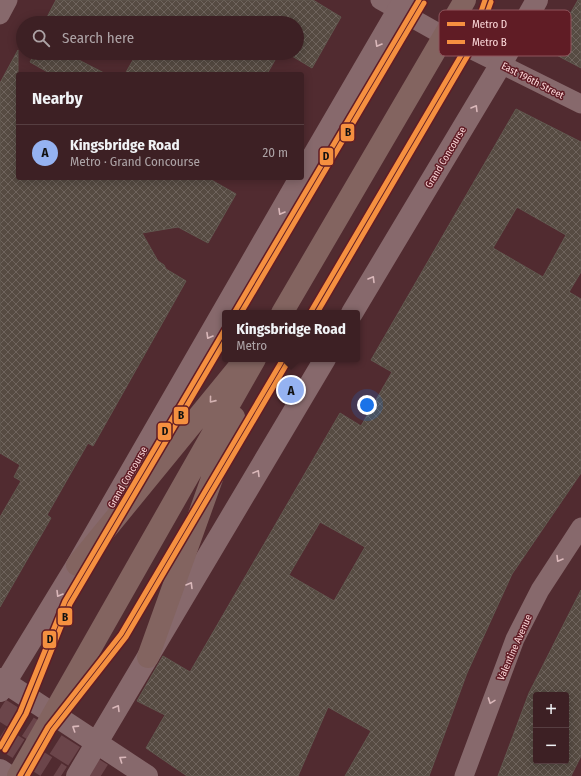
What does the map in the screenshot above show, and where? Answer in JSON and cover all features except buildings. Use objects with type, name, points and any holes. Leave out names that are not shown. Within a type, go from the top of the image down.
[{"type":"main road","points":[[459,10],[465,0]]},
{"type":"main road","points":[[284,310],[439,45]]},
{"type":"main road","points":[[77,565],[249,362]]},
{"type":"main road","points":[[18,776],[250,362]]},
{"type":"main road","points":[[148,657],[251,362]]},
{"type":"street","points":[[0,15],[8,0]]},
{"type":"street","name":"Grand Concourse","points":[[531,10],[537,0]]},
{"type":"street","points":[[304,171],[394,4]]},
{"type":"street","name":"East 196th Street","points":[[394,4],[439,33]]},
{"type":"street","name":"East 196th Street","points":[[485,56],[581,104]]},
{"type":"street","name":"Grand Concourse","points":[[354,310],[506,56]]},
{"type":"street","name":"Grand Concourse","points":[[224,310],[299,180]]},
{"type":"street","name":"Grand Concourse","points":[[2,684],[77,565],[222,313]]},
{"type":"street","points":[[77,776],[323,362]]},
{"type":"street","name":"Valentine Avenue","points":[[464,776],[515,639],[540,590],[581,527]]},
{"type":"street","points":[[2,684],[54,714],[147,776]]},
{"type":"street","points":[[0,770],[9,776]]},
{"type":"path","points":[[448,71],[459,76]]},
{"type":"tunnel","points":[[0,709],[105,776]]},
{"type":"tunnel","points":[[0,737],[61,776]]},
{"type":"metro line","name":"D","points":[[236,310],[419,0]]},
{"type":"metro line","name":"D","points":[[482,10],[485,0]]},
{"type":"metro line","name":"B","points":[[488,10],[491,2]]},
{"type":"metro line","name":"B","points":[[243,310],[424,3]]},
{"type":"metro line","name":"D","points":[[312,310],[461,56]]},
{"type":"metro line","name":"B","points":[[319,310],[467,56]]},
{"type":"metro line","name":"D","points":[[0,747],[20,712],[65,601],[222,334]]},
{"type":"metro line","name":"B","points":[[5,750],[26,714],[70,604],[222,346]]},
{"type":"metro line","name":"D","points":[[20,776],[48,727],[121,634],[281,362]]},
{"type":"metro line","name":"B","points":[[27,776],[53,730],[126,637],[288,362]]},
{"type":"place","name":"Kingsbridge Road","points":[[291,390]]}]
